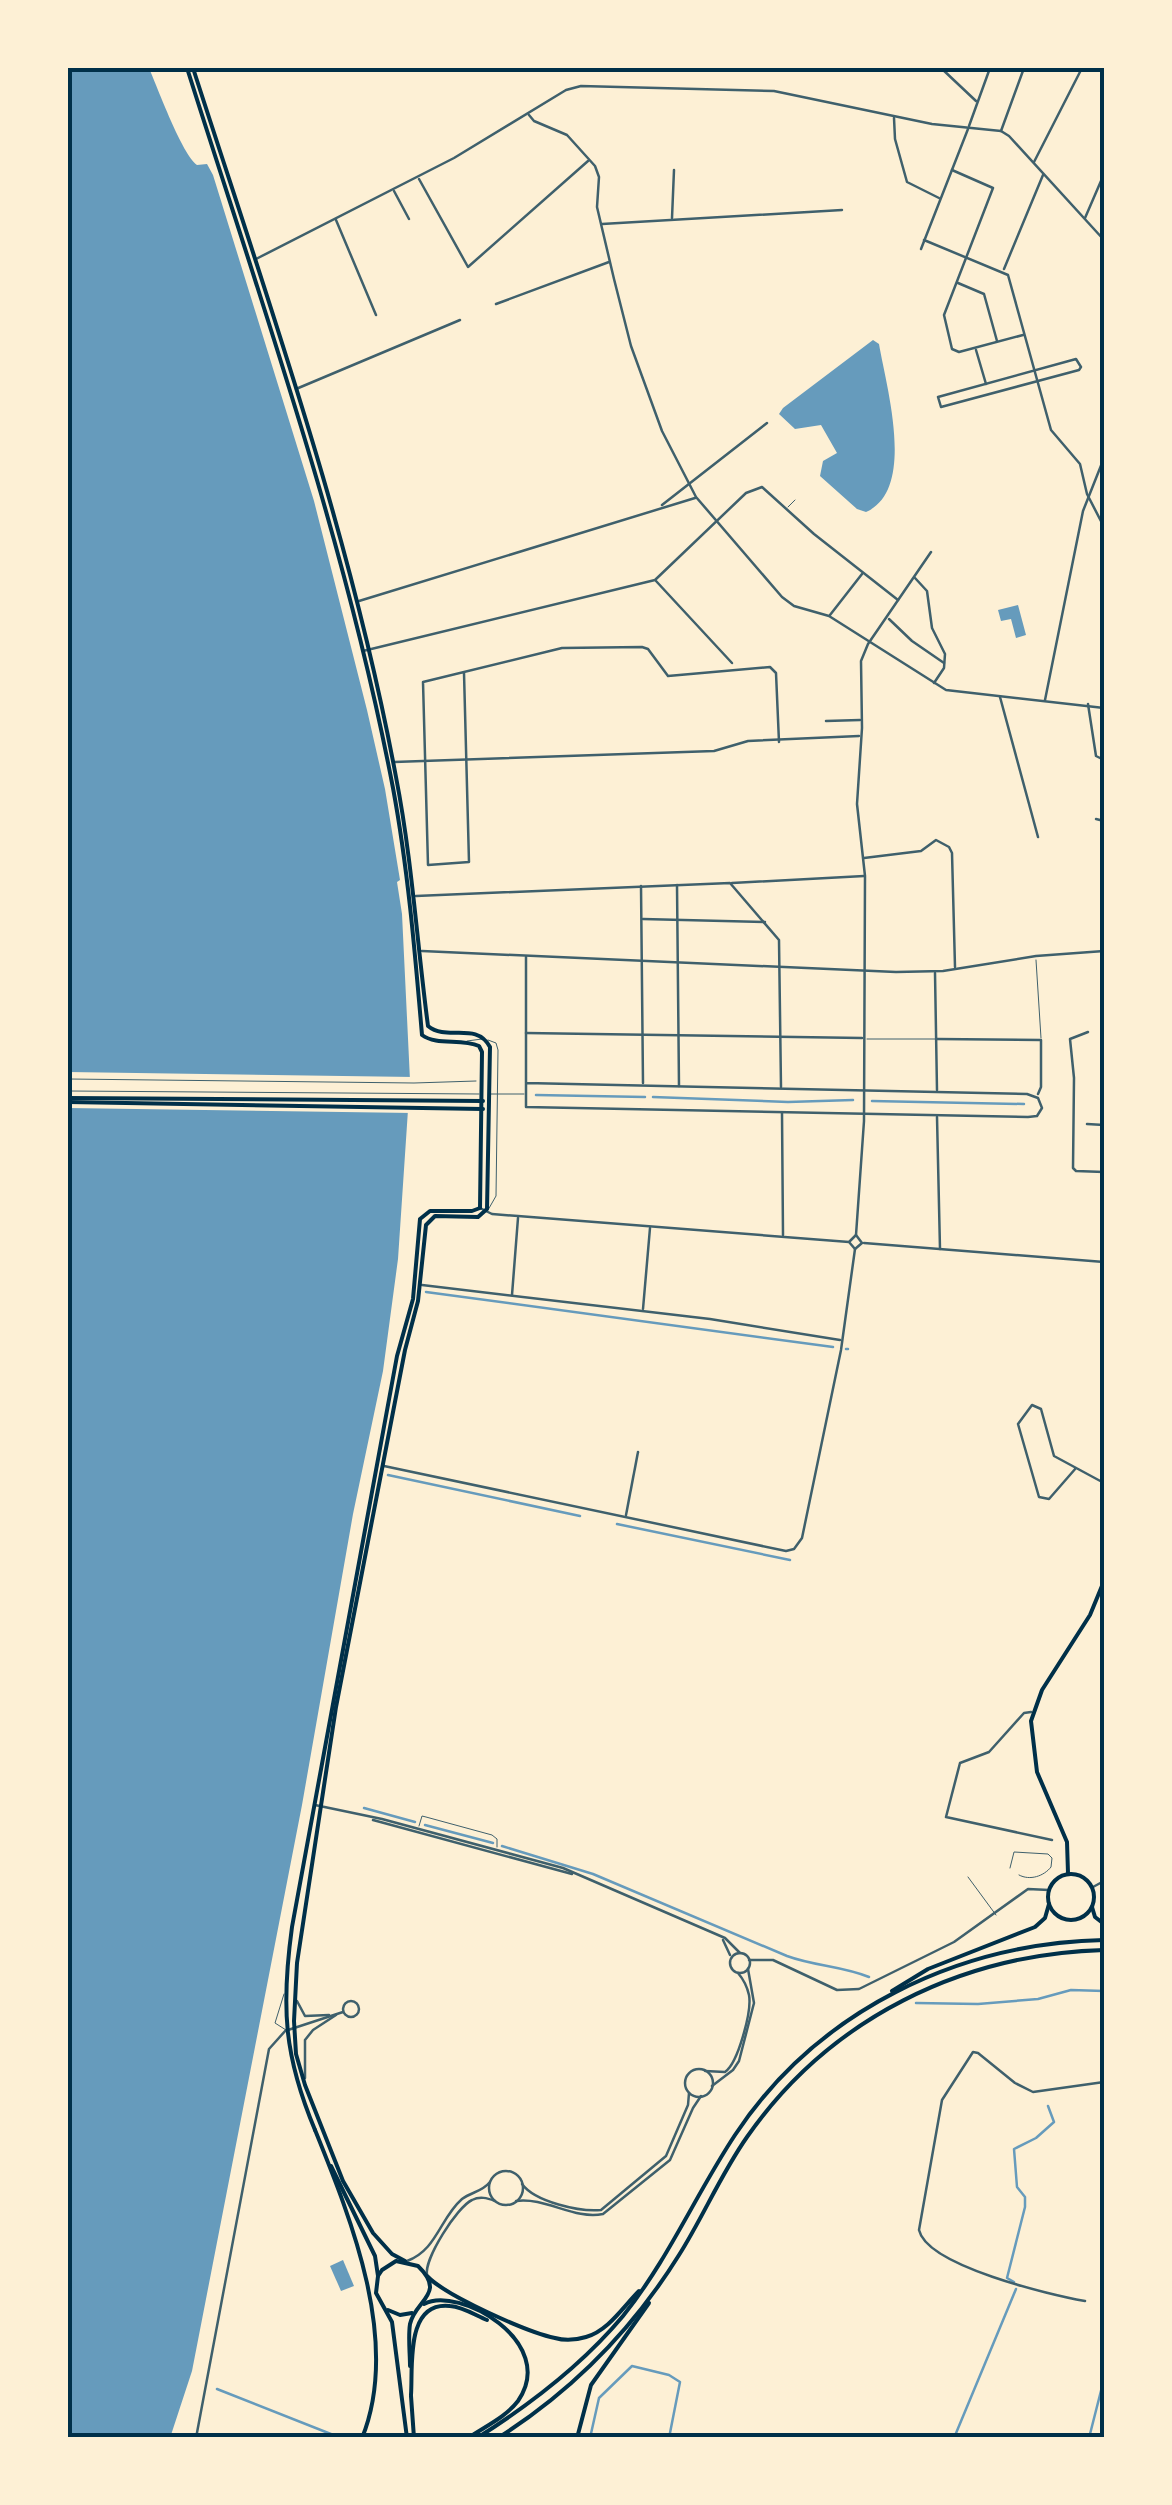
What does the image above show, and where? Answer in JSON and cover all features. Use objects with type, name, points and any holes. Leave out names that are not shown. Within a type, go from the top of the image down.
[{"type":"main road","points":[[190,68],[293,390],[364,650],[390,763],[430,1029],[476,1033],[486,1040],[491,1054],[483,1210],[478,1217],[435,1216],[428,1221],[420,1284],[380,1465]]},
{"type":"main road","points":[[411,897],[423,1038],[467,1041],[482,1049],[483,1210]]},
{"type":"main road","points":[[68,1100],[489,1098]]},
{"type":"main road","points":[[464,1101],[489,1109]]},
{"type":"main road","points":[[362,2438],[374,2384],[372,2319],[350,2221],[293,2070],[286,2030],[292,1928],[398,1356],[411,1308],[420,1220],[430,1211],[483,1210]]},
{"type":"main road","points":[[1068,1873],[1066,1842],[1037,1772],[1033,1712],[1050,1675],[1090,1614],[1104,1581]]},
{"type":"main road","points":[[317,1805],[294,1994],[294,2030],[304,2085],[361,2215],[381,2243],[418,2266],[454,2296],[545,2335],[568,2340],[602,2330],[652,2276]]},
{"type":"main road","points":[[477,2438],[548,2390],[612,2328],[652,2276],[736,2134],[758,2104],[808,2052],[874,2003],[928,1970],[1036,1926],[1045,1918],[1049,1890],[1056,1879],[1068,1873],[1082,1876],[1093,1887],[1092,1907],[1104,1924]]},
{"type":"main road","points":[[1049,1904],[1058,1916],[1074,1920],[1092,1907]]},
{"type":"main road","points":[[874,2003],[930,1975],[1000,1952],[1050,1942],[1104,1940]]},
{"type":"main road","points":[[578,2438],[587,2395],[600,2368],[631,2331],[756,2124],[800,2075],[841,2038],[894,2004],[963,1974],[1025,1957],[1104,1950]]},
{"type":"main road","points":[[314,2130],[375,2256],[376,2293],[390,2316],[395,2336],[410,2434]]},
{"type":"main road","points":[[378,2276],[389,2264],[405,2261]]},
{"type":"main road","points":[[424,2304],[430,2291],[427,2276]]},
{"type":"main road","points":[[498,2438],[552,2399],[593,2362],[627,2327],[660,2283]]},
{"type":"main road","points":[[412,2394],[410,2322],[424,2304],[436,2299],[450,2301],[499,2324],[520,2342],[527,2362],[527,2381],[514,2405],[468,2438]]},
{"type":"main road","points":[[410,2434],[416,2329],[426,2313],[449,2306],[499,2324]]},
{"type":"main road","points":[[384,2308],[400,2315],[416,2311]]},
{"type":"street","points":[[893,68],[904,68]]},
{"type":"street","points":[[940,68],[977,102]]},
{"type":"street","points":[[921,249],[990,68]]},
{"type":"street","points":[[1001,132],[1024,68]]},
{"type":"street","points":[[1033,163],[1082,68]]},
{"type":"street","points":[[252,261],[454,158],[570,88],[586,86],[774,92],[895,117],[1001,132],[1104,240]]},
{"type":"street","points":[[528,114],[534,121],[567,135],[590,160],[598,177],[596,207],[634,354],[662,431],[696,497],[782,597],[794,606],[829,616],[868,644],[951,692],[1104,708]]},
{"type":"street","points":[[895,117],[896,139],[907,182],[940,199]]},
{"type":"street","points":[[418,177],[468,267],[590,160]]},
{"type":"street","points":[[672,220],[674,170]]},
{"type":"street","points":[[952,170],[993,188],[944,315],[952,349],[958,352],[1024,334]]},
{"type":"street","points":[[1003,270],[1044,174]]},
{"type":"street","points":[[1084,219],[1104,174]]},
{"type":"street","points":[[394,190],[408,219]]},
{"type":"street","points":[[600,224],[842,210]]},
{"type":"street","points":[[336,219],[376,315]]},
{"type":"street","points":[[924,240],[1008,275],[1051,430],[1080,464],[1088,494],[1104,527]]},
{"type":"street","points":[[496,304],[610,262]]},
{"type":"street","points":[[956,282],[984,294],[998,342]]},
{"type":"street","points":[[293,390],[460,320]]},
{"type":"street","points":[[976,348],[986,384]]},
{"type":"street","points":[[1076,359],[1081,367],[1037,381],[941,407],[938,397],[1076,359]]},
{"type":"street","points":[[659,508],[767,423]]},
{"type":"street","points":[[1045,700],[1088,494],[1104,458]]},
{"type":"street","points":[[364,650],[655,580],[746,494],[762,487],[898,600]]},
{"type":"street","points":[[352,603],[696,497]]},
{"type":"street","points":[[786,509],[794,500]]},
{"type":"street","points":[[862,1243],[856,1236],[864,1114],[865,876],[857,804],[862,720],[860,661],[931,552]]},
{"type":"street","points":[[829,616],[862,572]]},
{"type":"street","points":[[914,578],[927,591],[932,628],[943,649],[945,664],[934,684]]},
{"type":"street","points":[[655,580],[732,663]]},
{"type":"street","points":[[886,617],[945,664]]},
{"type":"street","points":[[464,673],[469,862],[428,865],[423,682],[562,648],[642,647],[648,649],[668,676],[770,667],[776,674],[779,742]]},
{"type":"street","points":[[1000,695],[1038,837]]},
{"type":"street","points":[[1088,704],[1096,756],[1104,760]]},
{"type":"street","points":[[826,722],[862,720]]},
{"type":"street","points":[[390,763],[714,751],[748,742],[861,736]]},
{"type":"street","points":[[1096,818],[1104,821]]},
{"type":"street","points":[[864,858],[921,850],[936,840],[948,847],[952,854],[955,968]]},
{"type":"street","points":[[411,897],[865,876]]},
{"type":"street","points":[[677,883],[679,1086]]},
{"type":"street","points":[[730,883],[779,940],[782,1088]]},
{"type":"street","points":[[640,885],[642,1086]]},
{"type":"street","points":[[410,916],[421,951]]},
{"type":"street","points":[[641,918],[766,922]]},
{"type":"street","points":[[421,951],[935,972],[1036,956],[1104,951]]},
{"type":"street","points":[[415,958],[421,951]]},
{"type":"street","points":[[526,955],[526,1107],[1032,1117],[1042,1108],[1035,1095]]},
{"type":"street","points":[[1035,1095],[1041,1087],[1036,956]]},
{"type":"street","points":[[935,972],[937,1092]]},
{"type":"street","points":[[1088,1032],[1070,1038],[1075,1124],[1072,1168],[1104,1172]]},
{"type":"street","points":[[526,1033],[1041,1040]]},
{"type":"street","points":[[467,1041],[496,1044],[496,1196],[493,1206],[483,1210]]},
{"type":"street","points":[[68,1078],[414,1084],[476,1081]]},
{"type":"street","points":[[526,1083],[1035,1095]]},
{"type":"street","points":[[68,1091],[464,1101]]},
{"type":"street","points":[[489,1098],[498,1094],[526,1094]]},
{"type":"street","points":[[782,1112],[783,1236]]},
{"type":"street","points":[[937,1115],[940,1249]]},
{"type":"street","points":[[1087,1124],[1104,1126]]},
{"type":"street","points":[[483,1210],[849,1242],[855,1249]]},
{"type":"street","points":[[512,1296],[518,1216]]},
{"type":"street","points":[[642,1312],[650,1226]]},
{"type":"street","points":[[849,1242],[856,1236]]},
{"type":"street","points":[[380,1465],[786,1551],[798,1546],[842,1341],[855,1249],[862,1243],[1104,1262]]},
{"type":"street","points":[[420,1284],[710,1319],[842,1341]]},
{"type":"street","points":[[1076,1468],[1049,1499],[1039,1497],[1018,1424],[1032,1405],[1041,1409],[1054,1456],[1104,1483]]},
{"type":"street","points":[[625,1517],[638,1452]]},
{"type":"street","points":[[1033,1712],[1024,1714],[990,1752],[960,1763],[946,1817],[1052,1840]]},
{"type":"street","points":[[317,1805],[418,1829],[574,1874],[728,1940],[749,1960],[770,1959],[829,1987],[850,1990],[943,1948],[996,1915],[1028,1889],[1049,1890]]},
{"type":"street","points":[[418,1829],[422,1816],[426,1816],[492,1835],[498,1841],[496,1850]]},
{"type":"street","points":[[372,1819],[574,1874]]},
{"type":"street","points":[[1010,1868],[1014,1852],[1048,1854],[1052,1858],[1052,1867],[1045,1873],[1024,1878],[1019,1875]]},
{"type":"street","points":[[968,1877],[996,1915]]},
{"type":"street","points":[[1093,1887],[1104,1881]]},
{"type":"street","points":[[405,2261],[419,2256],[430,2245],[462,2199],[484,2190],[498,2174],[507,2171],[516,2175],[537,2196],[586,2210],[601,2210],[666,2156],[688,2106],[687,2076],[696,2070],[725,2072],[736,2060],[750,2002],[744,1980],[730,1967],[727,1945],[718,1936]]},
{"type":"street","points":[[731,1959],[740,1954]]},
{"type":"street","points":[[427,2276],[427,2261],[463,2206],[478,2198],[506,2205],[531,2200],[590,2216],[607,2212],[670,2160],[692,2108],[738,2062],[754,2003],[749,1960]]},
{"type":"street","points":[[738,1973],[748,1968]]},
{"type":"street","points":[[286,1991],[276,2023],[286,2030],[343,2012]]},
{"type":"street","points":[[294,1994],[306,2016],[336,2015]]},
{"type":"street","points":[[304,2085],[304,2040],[336,2015]]},
{"type":"street","points":[[196,2438],[268,2049],[286,2030]]},
{"type":"street","points":[[1085,2301],[998,2279],[959,2263],[921,2238],[942,2100],[973,2052],[1032,2092],[1104,2082]]},
{"type":"street","points":[[705,2071],[712,2086]]},
{"type":"street","points":[[689,2093],[702,2096]]},
{"type":"street","points":[[490,2182],[490,2192],[496,2201]]},
{"type":"street","points":[[516,2201],[522,2184]]},
{"type":"water","points":[[68,68],[149,68],[184,148],[197,165],[207,164],[213,175],[314,501],[385,789],[400,880],[397,882],[410,1080],[398,1259],[383,1371],[192,2371],[170,2438],[68,2437]]},
{"type":"water","points":[[873,340],[879,344],[887,385],[894,460],[891,482],[881,500],[866,512],[857,509],[820,476],[823,461],[837,453],[821,425],[795,429],[779,414]]},
{"type":"water","points":[[1018,605],[1026,635],[1016,638],[1011,619],[1001,621],[998,610]]},
{"type":"water","points":[[343,2260],[354,2286],[341,2291],[330,2266]]},
{"type":"pier","points":[[68,1072],[414,1077],[413,1113],[68,1108]]},
{"type":"waterway","points":[[536,1095],[645,1097]]},
{"type":"waterway","points":[[653,1097],[853,1100]]},
{"type":"waterway","points":[[872,1101],[1024,1104]]},
{"type":"waterway","points":[[426,1292],[833,1347]]},
{"type":"waterway","points":[[388,1475],[580,1516]]},
{"type":"waterway","points":[[617,1524],[790,1560]]},
{"type":"waterway","points":[[364,1808],[415,1822]]},
{"type":"waterway","points":[[425,1825],[493,1843]]},
{"type":"waterway","points":[[502,1846],[593,1874],[787,1956],[869,1977]]},
{"type":"waterway","points":[[916,2003],[978,2004],[1038,1999],[1071,1990],[1104,1991]]},
{"type":"waterway","points":[[1014,2282],[1007,2278],[1025,2207],[1025,2197],[1017,2187],[1014,2149],[1036,2138],[1054,2122],[1048,2106]]},
{"type":"waterway","points":[[954,2438],[1016,2289]]},
{"type":"waterway","points":[[590,2438],[599,2398],[632,2366],[669,2375],[680,2382],[669,2438]]},
{"type":"waterway","points":[[1089,2438],[1104,2379]]},
{"type":"waterway","points":[[217,2389],[341,2438]]}]
